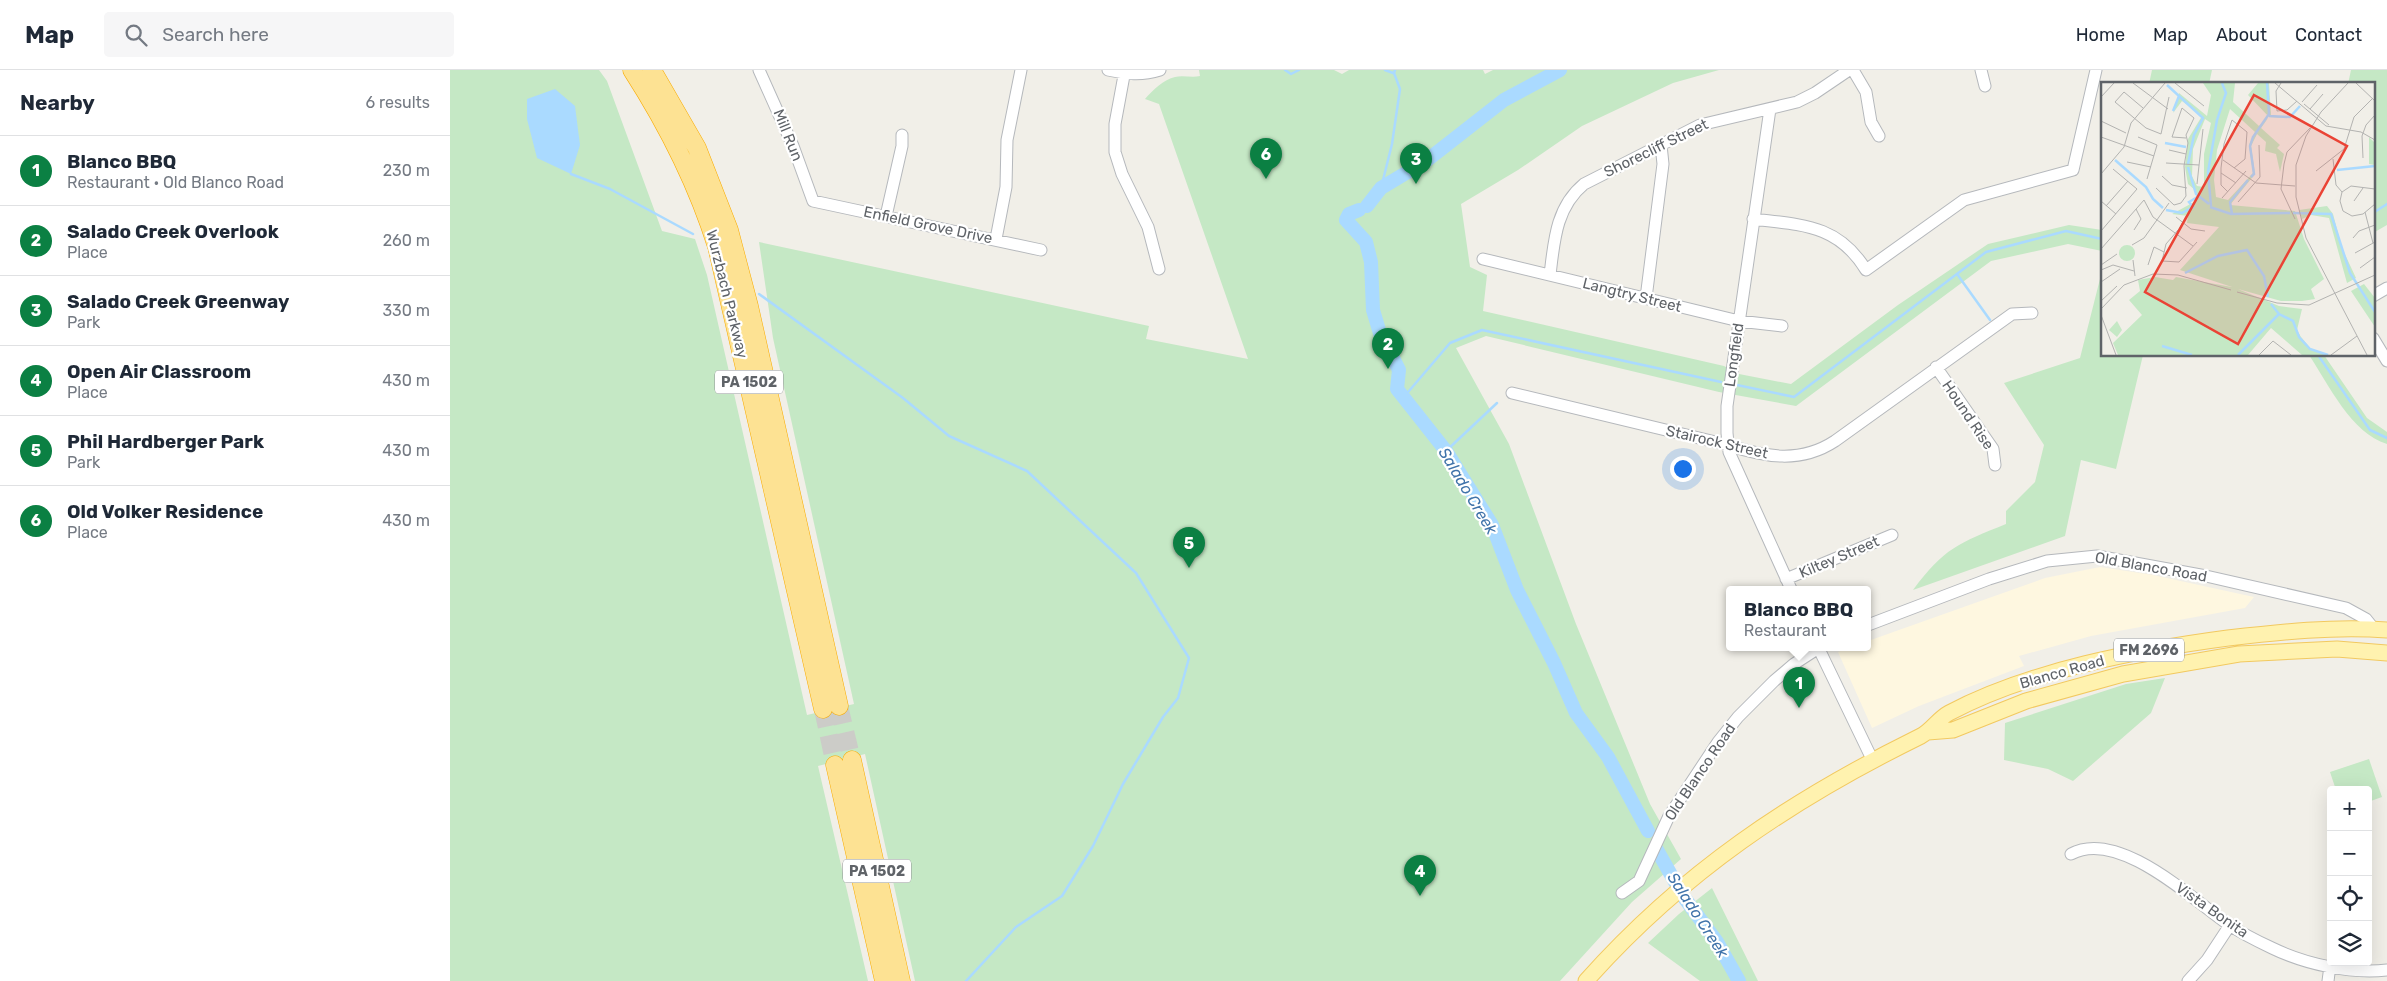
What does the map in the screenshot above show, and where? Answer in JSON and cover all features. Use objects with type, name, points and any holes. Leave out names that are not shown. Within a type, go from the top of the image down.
[{"type":"highway","name":"Wurzbach Parkway","points":[[632,70],[667,126],[681,154],[699,196],[717,247],[831,708],[750,306],[729,230],[697,148],[652,70]]},
{"type":"highway","name":"PA 1502","points":[[884,981],[843,762],[901,981]]},
{"type":"main road","points":[[2337,649],[2362,641],[2380,630]]},
{"type":"main road","name":"Blanco Road","points":[[1586,981],[1666,900],[1709,865],[1792,805],[1872,759],[1928,732],[1947,714],[1996,693],[2064,670],[2119,656],[2167,647],[2288,632],[2380,630]]},
{"type":"main road","name":"Blanco Road","points":[[1928,732],[1953,730],[2026,701],[2123,674],[2239,654],[2337,649],[2387,653]]},
{"type":"street","name":"Mill Run","points":[[760,70],[793,146],[813,201]]},
{"type":"street","points":[[996,239],[1006,187],[1007,140],[1021,70]]},
{"type":"street","points":[[1108,70],[1147,74],[1160,70]]},
{"type":"street","name":"Shorecliff Street","points":[[1550,275],[1559,219],[1573,194],[1591,180],[1713,121],[1797,102],[1815,94],[1849,70]]},
{"type":"street","points":[[1854,70],[1866,92],[1871,122],[1878,136]]},
{"type":"street","points":[[1981,70],[1985,86]]},
{"type":"street","points":[[1753,219],[1821,230],[1836,237],[1849,248],[1866,270],[1964,200],[2073,170],[2096,70]]},
{"type":"street","points":[[1124,72],[1114,124],[1115,152],[1122,174],[1148,227],[1159,269]]},
{"type":"street","name":"Longfield","points":[[1770,109],[1727,406],[1728,444],[1739,479],[1788,584]]},
{"type":"street","points":[[886,216],[902,146],[902,134]]},
{"type":"street","points":[[1646,298],[1663,164],[1661,145]]},
{"type":"street","name":"Enfield Grove Drive","points":[[813,201],[1042,250]]},
{"type":"street","name":"Langtry Street","points":[[1483,259],[1739,321],[1782,326]]},
{"type":"street","points":[[2374,295],[2387,288]]},
{"type":"street","name":"Stairock Street","points":[[1512,393],[1728,444],[1753,453],[1778,457],[1795,457],[1812,453],[1835,442],[1936,367],[2012,314],[2032,313]]},
{"type":"street","points":[[2374,340],[2387,361]]},
{"type":"street","name":"Hound Rise","points":[[1936,367],[1993,449],[1995,465]]},
{"type":"street","name":"Kiltey Street","points":[[1788,584],[1892,535]]},
{"type":"street","name":"Old Blanco Road","points":[[1871,625],[1989,579],[2046,561],[2097,556],[2206,576],[2346,608],[2366,619],[2380,630]]},
{"type":"street","name":"Old Blanco Road","points":[[1622,893],[1639,881],[1668,816],[1718,742],[1738,717],[1774,681],[1813,651]]},
{"type":"street","points":[[1821,651],[1872,759]]},
{"type":"street","name":"Vista Bonita","points":[[2071,854],[2079,849],[2092,848],[2112,852],[2144,864],[2176,884],[2230,925],[2274,949],[2327,965]]},
{"type":"street","points":[[2188,981],[2207,960],[2230,925]]},
{"type":"street","points":[[2328,981],[2330,966]]},
{"type":"street","name":"Vista Bonita","points":[[2330,966],[2349,970],[2387,970]]},
{"type":"shaded area","points":[[2100,567],[2153,575],[2254,597],[2245,608],[2091,636],[2019,656],[2024,666],[1919,706],[1872,728],[1838,652],[1871,651],[1871,640],[2045,578]]},
{"type":"green space","points":[[450,70],[599,70],[607,81],[662,231],[695,239],[707,275],[807,715],[854,704],[773,338],[759,242],[1149,326],[1146,339],[1248,359],[1159,104],[1145,99],[1151,92],[1171,78],[1178,76],[1200,76],[1199,70],[1334,70],[1342,74],[1349,70],[1483,70],[1485,74],[1493,70],[1719,70],[1673,83],[1582,126],[1518,170],[1461,204],[1470,267],[1487,275],[1483,311],[1724,366],[1739,374],[1791,384],[1898,305],[1988,244],[2069,225],[2101,230],[2101,251],[2068,244],[1991,261],[1796,406],[1719,392],[1486,336],[1456,348],[1509,444],[1576,624],[1650,804],[1681,859],[1632,902],[1560,981],[915,981],[865,754],[818,766],[868,981],[450,981]]},
{"type":"green space","points":[[2152,70],[2212,70],[2209,82],[2149,82]]},
{"type":"green space","points":[[2351,70],[2387,70],[2387,225],[2374,232],[2374,82],[2348,82]]},
{"type":"green space","points":[[2101,275],[2101,356],[2143,356],[2116,469],[2081,460],[2065,536],[1913,590],[1934,565],[1954,548],[1976,536],[2006,524],[2006,511],[2035,482],[2044,445],[2004,383],[2080,358]]},
{"type":"green space","points":[[2310,356],[2325,356],[2367,418],[2387,432],[2387,444],[2362,430],[2342,407]]},
{"type":"green space","points":[[2165,678],[2151,713],[2073,781],[2048,769],[2004,760],[2005,723],[2126,684]]},
{"type":"green space","points":[[2369,759],[2382,797],[2372,801],[2372,786],[2335,786],[2330,772]]},
{"type":"green space","points":[[1712,888],[1758,981],[1700,981],[1648,943],[1679,914]]},
{"type":"water","points":[[555,89],[575,106],[580,145],[571,174],[537,158],[527,119],[527,99]]},
{"type":"waterway","points":[[1285,70],[1291,74],[1299,70]]},
{"type":"waterway","points":[[1385,70],[1393,73]]},
{"type":"waterway","points":[[1381,188],[1392,144],[1400,89],[1394,73],[1395,70]]},
{"type":"waterway","name":"Salado Creek","points":[[1367,206],[1381,188],[1426,161],[1504,100],[1560,70]]},
{"type":"waterway","points":[[571,174],[610,189],[693,234]]},
{"type":"waterway","points":[[2374,212],[2387,204]]},
{"type":"waterway","name":"Salado Creek","points":[[1359,210],[1349,214],[1346,220],[1366,242],[1371,262],[1373,310],[1385,350],[1392,356],[1399,370],[1397,389],[1446,451],[1492,525],[1517,590],[1554,663],[1576,713],[1608,757],[1648,831]]},
{"type":"waterway","points":[[1737,385],[1794,397],[1986,252],[2066,231],[2101,239]]},
{"type":"waterway","points":[[1957,274],[1990,320]]},
{"type":"waterway","points":[[759,294],[903,398],[949,436],[1027,471],[1136,573],[1189,658],[1178,698],[1163,717],[1123,784],[1093,846],[1062,896],[1016,927],[966,981]]},
{"type":"waterway","points":[[1403,398],[1450,343],[1482,330],[1721,382]]},
{"type":"waterway","points":[[2319,356],[2370,430],[2387,438]]},
{"type":"waterway","points":[[1446,451],[1497,403]]},
{"type":"waterway","name":"Salado Creek","points":[[1657,850],[1683,896],[1717,942],[1739,981]]},
{"type":"tunnel","points":[[839,706],[852,760]]},
{"type":"tunnel","points":[[823,709],[835,765]]},
{"type":"place","name":"Old Volker Residence","points":[[1266,179]]},
{"type":"place","name":"Salado Creek Greenway","points":[[1416,184]]},
{"type":"place","name":"Salado Creek Overlook","points":[[1388,369]]},
{"type":"place","name":"Phil Hardberger Park","points":[[1189,568]]},
{"type":"place","name":"Blanco BBQ","points":[[1799,708]]},
{"type":"place","name":"Open Air Classroom","points":[[1420,896]]}]
